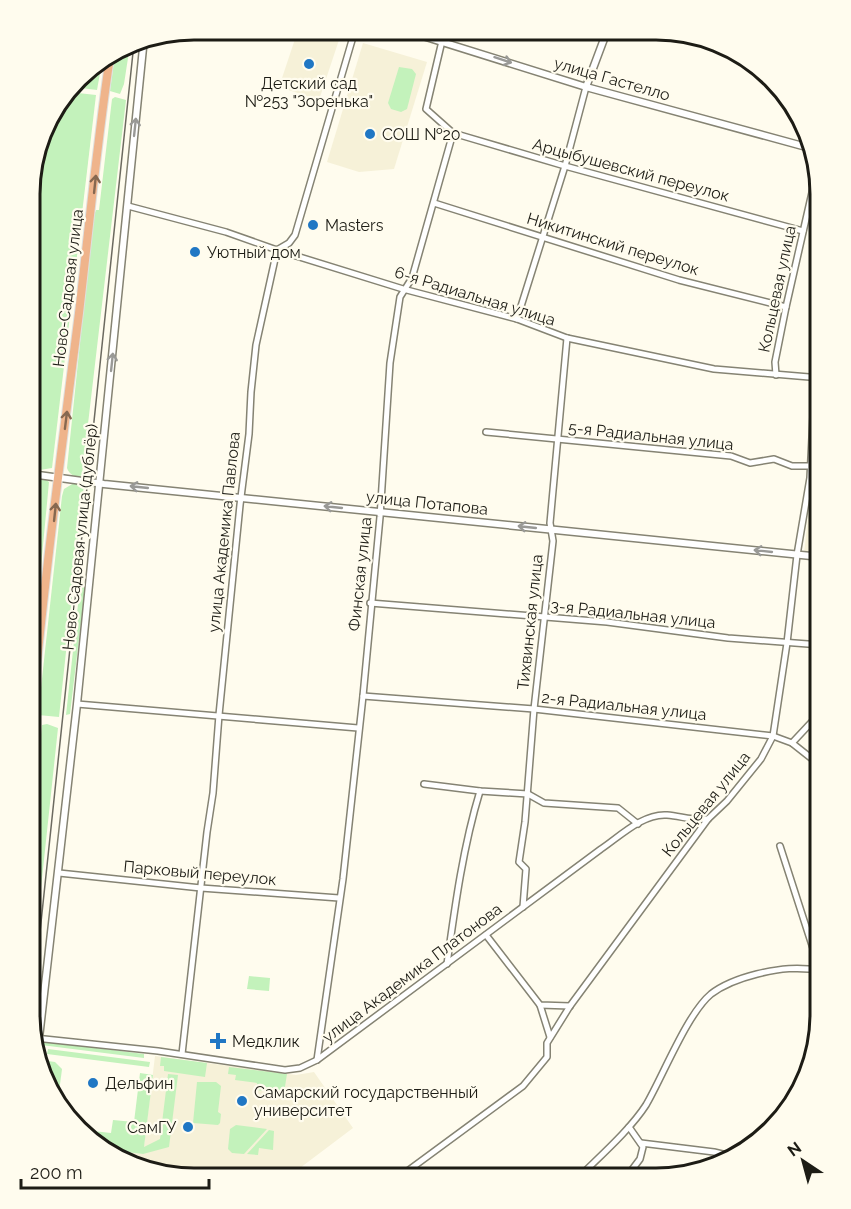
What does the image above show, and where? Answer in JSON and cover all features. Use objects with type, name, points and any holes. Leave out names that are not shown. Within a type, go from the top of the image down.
[{"type":"main road","name":"Ново-Садовая улица","points":[[40,644],[103,94],[108,67]]},
{"type":"street","name":"улица Академика Павлова","points":[[182,1054],[213,794],[256,345],[277,250],[289,243],[295,235],[352,40]]},
{"type":"street","name":"улица Гастелло","points":[[438,40],[586,87],[802,146]]},
{"type":"street","points":[[518,319],[565,166],[586,87],[604,40]]},
{"type":"street","points":[[442,41],[426,109],[453,133]]},
{"type":"street","name":"Ново-Садовая улица (дублёр)","points":[[40,1015],[59,873],[143,50]]},
{"type":"street","name":"Арцыбушевский переулок","points":[[453,133],[803,231]]},
{"type":"street","name":"Финская улица","points":[[318,1060],[343,879],[363,696],[380,512],[390,363],[400,297],[412,278],[453,133]]},
{"type":"street","name":"Кольцевая улица","points":[[776,375],[775,362],[810,201]]},
{"type":"street","name":"Никитинский переулок","points":[[434,203],[679,280],[786,307]]},
{"type":"street","name":"6-я Радиальная улица","points":[[128,206],[226,232],[403,289],[518,319],[567,338],[714,369],[810,377]]},
{"type":"street","name":"Тихвинская улица","points":[[523,908],[526,869],[519,862],[553,541],[550,523],[567,338]]},
{"type":"street","name":"5-я Радиальная улица","points":[[486,432],[731,456],[750,463],[774,459],[792,466],[810,466]]},
{"type":"street","name":"Кольцевая улица","points":[[412,1168],[523,1086],[547,1057],[547,1043],[570,1006],[708,819],[727,801],[761,759],[773,736],[810,472]]},
{"type":"street","name":"улица Потапова","points":[[40,475],[810,556]]},
{"type":"street","name":"3-я Радиальная улица","points":[[370,603],[607,622],[787,644],[810,645]]},
{"type":"street","name":"2-я Радиальная улица","points":[[363,696],[534,709],[773,736],[792,743],[810,757]]},
{"type":"street","points":[[77,704],[358,728]]},
{"type":"street","points":[[792,743],[810,724]]},
{"type":"street","points":[[424,784],[528,794],[544,803],[618,807],[638,824]]},
{"type":"street","points":[[447,964],[472,818],[480,791]]},
{"type":"street","name":"улица Академика Платонова","points":[[42,1039],[182,1054],[285,1070],[300,1068],[318,1060],[601,849],[638,824],[659,815],[697,820],[708,819]]},
{"type":"street","points":[[780,846],[810,939]]},
{"type":"street","name":"Парковый переулок","points":[[59,873],[201,888],[339,898]]},
{"type":"street","points":[[486,935],[540,1005],[550,1038]]},
{"type":"street","points":[[588,1168],[629,1127],[644,1107],[694,1014],[710,995],[727,984],[777,969],[810,969]]},
{"type":"street","points":[[540,1005],[570,1006]]},
{"type":"street","points":[[629,1127],[643,1147],[640,1159],[633,1168]]},
{"type":"street","points":[[641,1143],[722,1154]]},
{"type":"shaded area","name":"Детский сад №253 \"Зоренька\"","points":[[295,40],[339,40],[319,100],[279,87]]},
{"type":"shaded area","name":"СОШ №20","points":[[363,43],[427,62],[394,169],[359,172],[327,162]]},
{"type":"shaded area","points":[[810,501],[810,554],[804,553]]},
{"type":"shaded area","name":"Самарский государственный университет","points":[[155,1056],[296,1075],[314,1072],[353,1128],[300,1168],[174,1167],[124,1152],[143,1154]]},
{"type":"green space","points":[[128,55],[120,94],[110,91],[114,63]]},
{"type":"green space","points":[[399,67],[412,69],[416,74],[407,109],[401,112],[391,109],[388,103]]},
{"type":"green space","points":[[100,73],[97,90],[84,88]]},
{"type":"green space","points":[[79,93],[96,95],[52,468],[40,470],[40,195],[43,164],[56,126]]},
{"type":"green space","points":[[115,97],[126,100],[82,475],[75,476],[67,468],[93,218],[96,210],[99,210],[112,99]]},
{"type":"green space","points":[[40,476],[49,482],[40,577]]},
{"type":"green space","points":[[74,483],[84,484],[59,717],[40,715],[40,697],[64,489]]},
{"type":"green space","points":[[80,586],[85,588],[70,714],[66,715]]},
{"type":"green space","points":[[47,724],[58,728],[40,897],[40,744],[42,725]]},
{"type":"green space","points":[[249,976],[270,978],[269,991],[247,989]]},
{"type":"green space","points":[[43,1041],[144,1054],[144,1058],[43,1045]]},
{"type":"green space","points":[[48,1049],[150,1062],[149,1067],[47,1054]]},
{"type":"green space","points":[[161,1057],[207,1063],[205,1077],[164,1071],[164,1066],[160,1066]]},
{"type":"green space","points":[[48,1061],[55,1062],[62,1069],[59,1089]]},
{"type":"green space","points":[[229,1067],[287,1074],[284,1093],[256,1090],[257,1083],[235,1080],[236,1075],[228,1074]]},
{"type":"green space","points":[[140,1073],[153,1075],[144,1147],[160,1139],[168,1074],[178,1075],[169,1147],[143,1154],[124,1152],[94,1131],[111,1133],[113,1120],[134,1122]]},
{"type":"green space","points":[[197,1082],[216,1082],[221,1086],[218,1112],[221,1114],[218,1125],[193,1123]]},
{"type":"green space","points":[[236,1125],[267,1129],[244,1154],[232,1153],[228,1149],[230,1129]]},
{"type":"green space","points":[[269,1130],[274,1131],[273,1150],[259,1148],[258,1155],[247,1154]]},
{"type":"tram line","points":[[40,932],[133,53]]},
{"type":"place","name":"Детский сад №253 \"Зоренька\"","points":[[309,64]]},
{"type":"place","name":"СОШ №20","points":[[370,134]]},
{"type":"place","name":"Masters","points":[[313,225]]},
{"type":"place","name":"Уютный дом","points":[[195,252]]},
{"type":"place","name":"Медклик","points":[[218,1041]]},
{"type":"place","name":"Дельфин","points":[[93,1083]]},
{"type":"place","name":"Самарский государственный университет","points":[[242,1101]]},
{"type":"place","name":"СамГУ","points":[[188,1127]]}]
